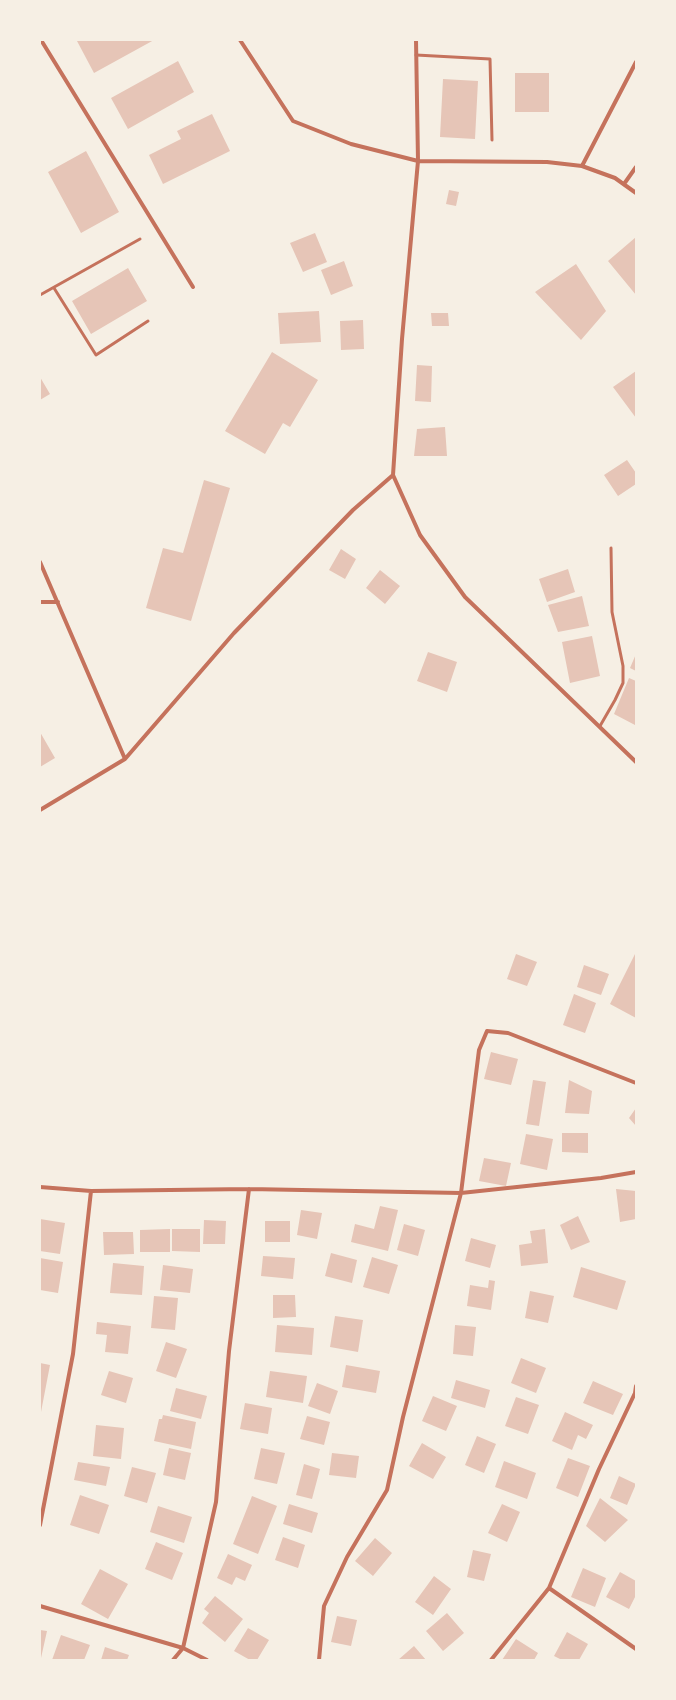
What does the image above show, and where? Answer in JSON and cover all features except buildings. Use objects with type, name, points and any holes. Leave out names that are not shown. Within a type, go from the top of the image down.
[{"type":"street","points":[[41,40],[193,287]]},
{"type":"street","points":[[240,40],[293,120],[351,144],[418,161],[547,162],[582,166],[615,178],[636,193]]},
{"type":"street","points":[[416,40],[418,161],[402,339],[393,475],[420,535],[465,597],[636,762]]},
{"type":"street","points":[[582,166],[636,62]]},
{"type":"street","points":[[624,184],[636,167]]},
{"type":"street","points":[[40,810],[125,759],[234,633],[353,510],[393,475]]},
{"type":"street","points":[[40,562],[125,759]]},
{"type":"street","points":[[40,602],[58,602]]},
{"type":"street","points":[[318,1660],[324,1606],[347,1557],[387,1490],[403,1417],[461,1193],[479,1050],[487,1031],[508,1033],[636,1083]]},
{"type":"street","points":[[40,1187],[91,1191],[249,1188],[461,1193],[602,1178],[636,1172]]},
{"type":"street","points":[[173,1660],[183,1648],[216,1502],[229,1351],[249,1188]]},
{"type":"street","points":[[40,1526],[74,1354],[91,1191]]},
{"type":"street","points":[[491,1660],[549,1588],[599,1469],[635,1393],[636,1386]]},
{"type":"street","points":[[549,1588],[636,1649]]},
{"type":"street","points":[[40,1606],[183,1648],[207,1660]]},
{"type":"lane","points":[[416,55],[490,59],[492,140]]},
{"type":"lane","points":[[40,295],[140,239]]},
{"type":"lane","points":[[54,288],[96,355],[148,321]]},
{"type":"lane","points":[[600,726],[623,683],[623,666],[612,612],[611,548]]}]
